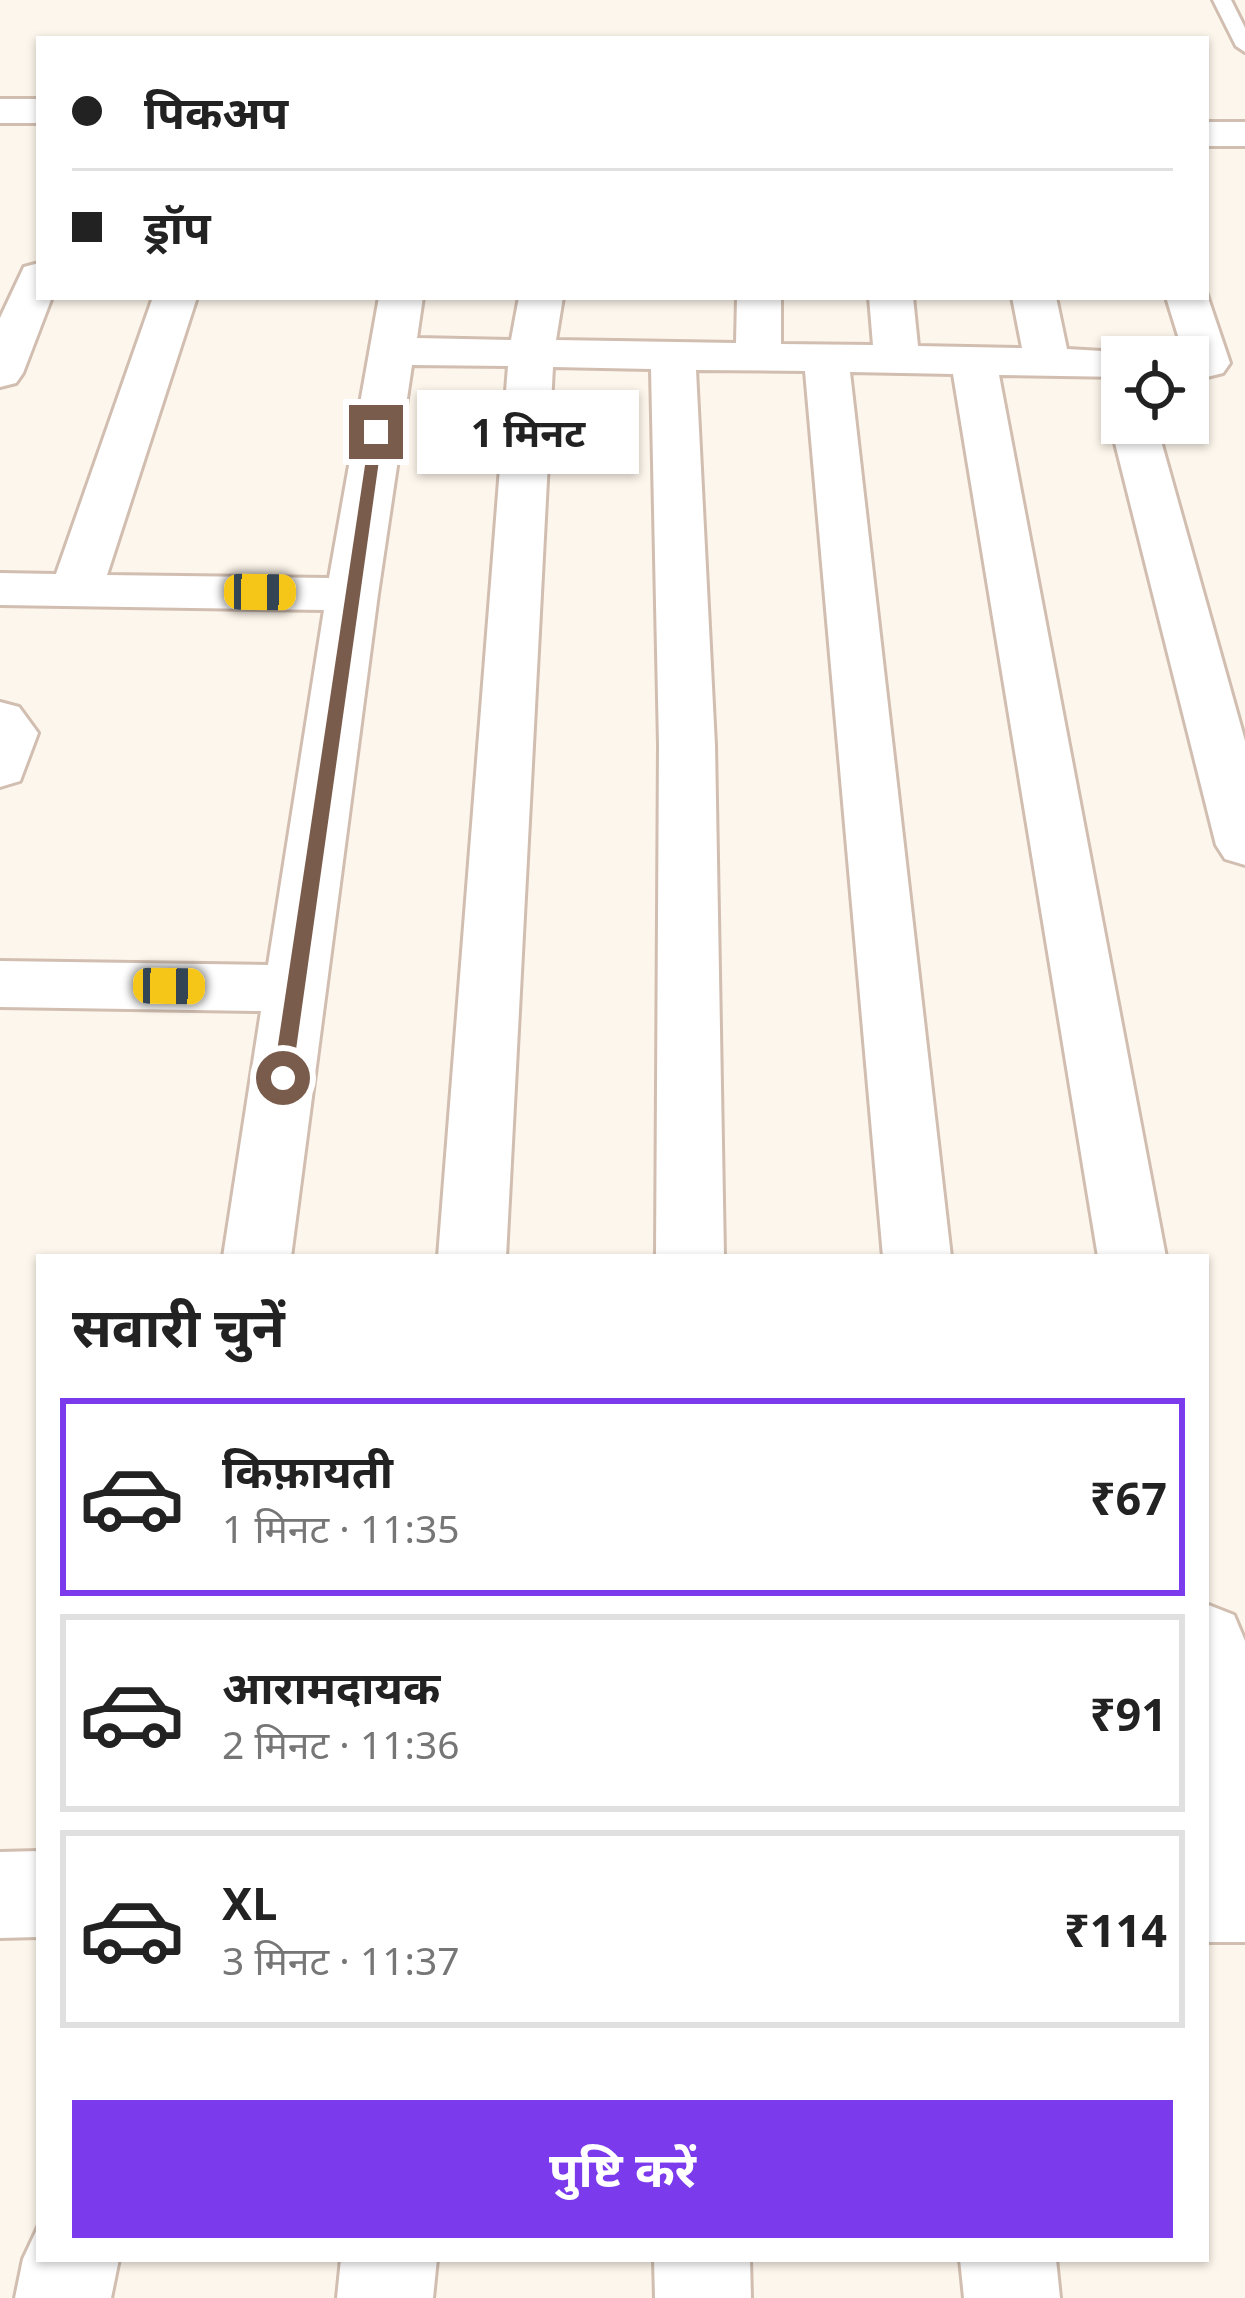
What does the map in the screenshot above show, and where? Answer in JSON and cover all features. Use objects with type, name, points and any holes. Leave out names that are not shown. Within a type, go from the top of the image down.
[{"type":"street","points":[[0,111],[36,111]]},
{"type":"street","points":[[1209,134],[1245,134]]},
{"type":"street","points":[[0,373],[36,284]]},
{"type":"street","points":[[77,588],[174,300]]},
{"type":"street","points":[[257,1254],[352,594],[400,300]]},
{"type":"street","points":[[472,1254],[531,354],[541,300]]},
{"type":"street","points":[[758,358],[759,300]]},
{"type":"street","points":[[891,300],[897,360]]},
{"type":"street","points":[[1035,300],[1048,363]]},
{"type":"street","points":[[1189,300],[1213,364]]},
{"type":"street","points":[[389,352],[1101,363]]},
{"type":"street","points":[[673,356],[687,745],[690,1254]]},
{"type":"street","points":[[826,359],[917,1254]]},
{"type":"street","points":[[974,362],[1131,1254]]},
{"type":"street","points":[[1139,444],[1245,845]]},
{"type":"street","points":[[0,589],[352,594]]},
{"type":"street","points":[[0,720],[10,733],[0,768]]},
{"type":"street","points":[[0,984],[296,988]]},
{"type":"street","points":[[1209,1658],[1245,1846]]},
{"type":"street","points":[[0,1895],[36,1894]]},
{"type":"street","points":[[1209,1899],[1245,1899]]},
{"type":"street","points":[[63,2298],[70,2262]]},
{"type":"street","points":[[385,2298],[389,2262]]},
{"type":"street","points":[[703,2262],[703,2298]]},
{"type":"street","points":[[1008,2262],[1012,2298]]},
{"type":"lane","points":[[1222,0],[1245,46]]},
{"type":"route","points":[[283,1078],[376,432]]}]
